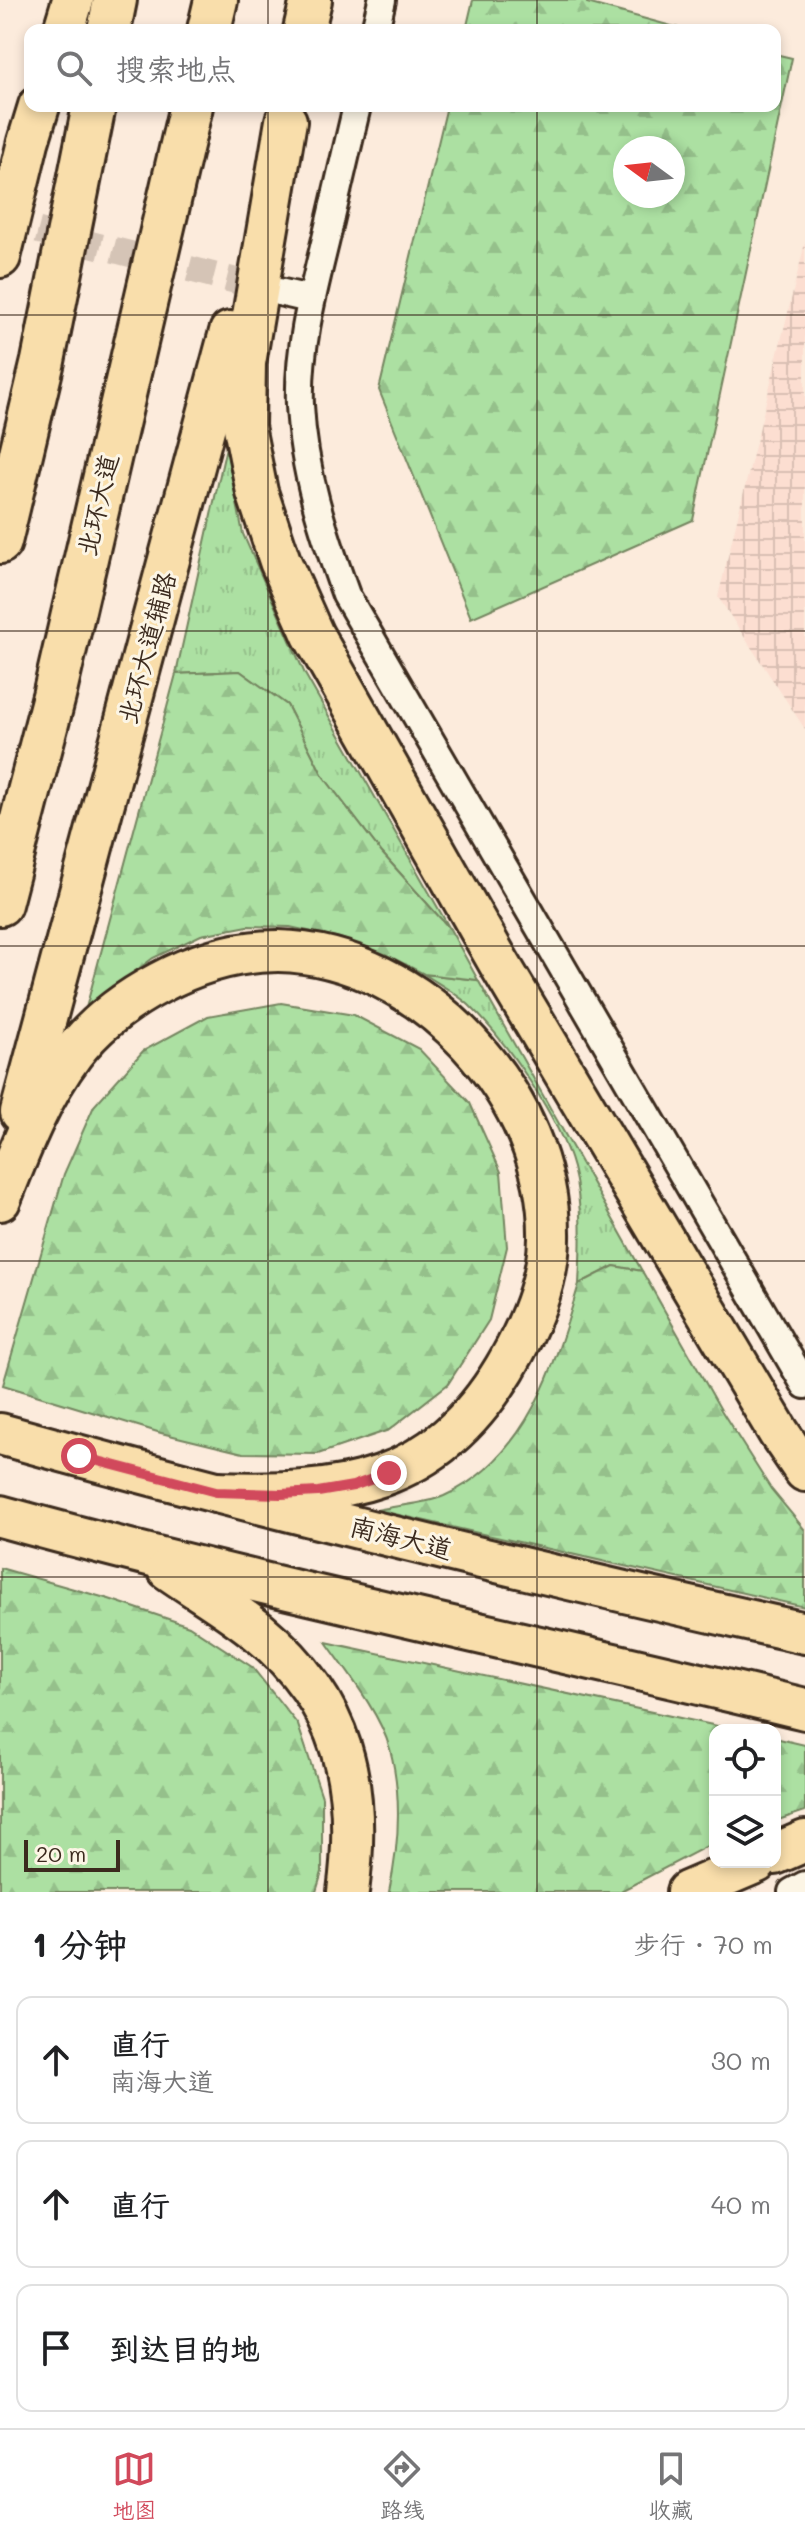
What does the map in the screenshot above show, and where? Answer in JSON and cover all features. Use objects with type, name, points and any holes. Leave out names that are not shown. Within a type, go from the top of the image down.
[{"type":"highway","points":[[110,24],[115,0]]},
{"type":"highway","points":[[210,24],[216,0]]},
{"type":"highway","points":[[0,542],[43,361],[93,112]]},
{"type":"highway","name":"北环大道","points":[[0,904],[54,696],[190,112]]},
{"type":"main road","points":[[66,24],[73,0]]},
{"type":"main road","points":[[305,24],[311,0]]},
{"type":"main road","points":[[287,114],[245,363],[244,427],[257,492],[280,561],[313,635],[499,963],[805,1471]]},
{"type":"main road","name":"北环大道辅路","points":[[0,1189],[287,114]]},
{"type":"main road","points":[[0,198],[34,124]]},
{"type":"main road","points":[[0,257],[34,124]]},
{"type":"main road","points":[[0,1200],[21,1145],[50,1088],[75,1051],[108,1017],[146,990],[187,968],[235,955],[279,951],[354,966],[409,993],[448,1024],[484,1060],[515,1105],[534,1150],[547,1196],[549,1241],[542,1288],[522,1339],[495,1384],[463,1424],[426,1454],[389,1473],[353,1486],[318,1492],[216,1492]]},
{"type":"main road","name":"南海大道","points":[[0,1434],[216,1492],[605,1589],[805,1633]]},
{"type":"main road","points":[[0,1516],[151,1558],[578,1654],[805,1709]]},
{"type":"main road","points":[[151,1558],[259,1632],[298,1671],[327,1714],[344,1753],[352,1801],[353,1855],[348,1892]]},
{"type":"main road","points":[[781,1851],[805,1841]]},
{"type":"main road","points":[[687,1892],[743,1868]]},
{"type":"street","points":[[376,24],[382,0]]},
{"type":"street","points":[[356,112],[310,299],[303,350],[300,405],[308,468],[323,532],[346,595],[805,1385]]},
{"type":"street","points":[[279,292],[310,299]]},
{"type":"street","points":[[792,1892],[805,1885]]},
{"type":"shaded area","points":[[805,243],[805,729],[718,597]]},
{"type":"green space","points":[[473,0],[587,0],[587,3],[664,24],[467,24]]},
{"type":"green space","points":[[781,55],[792,58],[781,109]]},
{"type":"green space","points":[[446,112],[780,112],[693,520],[471,618],[379,390]]},
{"type":"green space","points":[[226,447],[243,534],[305,674],[450,929],[382,853],[323,776],[287,705],[240,671],[176,674]]},
{"type":"green space","points":[[240,671],[287,705],[323,776],[382,853],[450,929],[478,980],[424,974],[387,955],[340,938],[290,927],[248,926],[201,935],[153,958],[86,1008],[176,674]]},
{"type":"green space","points":[[424,974],[478,980],[642,1271],[614,1266],[579,1284],[581,1240],[578,1197],[573,1168],[556,1127],[530,1081],[484,1020],[464,1001]]},
{"type":"green space","points":[[281,1003],[354,1015],[419,1049],[470,1103],[501,1172],[507,1247],[489,1320],[448,1384],[389,1430],[318,1454],[243,1453],[161,1433],[3,1385],[64,1174],[94,1106],[143,1051],[208,1016]]},
{"type":"green space","points":[[614,1266],[642,1271],[721,1410],[771,1489],[805,1530],[805,1607],[377,1510],[444,1496],[473,1479],[497,1458],[517,1434],[548,1377],[579,1284]]},
{"type":"green space","points":[[0,1568],[189,1626],[252,1667],[298,1725],[322,1797],[322,1872],[316,1892],[0,1892]]},
{"type":"green space","points":[[326,1642],[709,1724],[709,1845],[619,1892],[389,1892],[398,1820],[394,1766],[385,1735],[353,1680]]},
{"type":"green space","points":[[781,1739],[805,1745],[805,1811],[781,1819]]},
{"type":"tunnel","points":[[0,221],[272,290]]},
{"type":"route","points":[[79,1456],[216,1492],[318,1492],[353,1486],[389,1473]]}]
